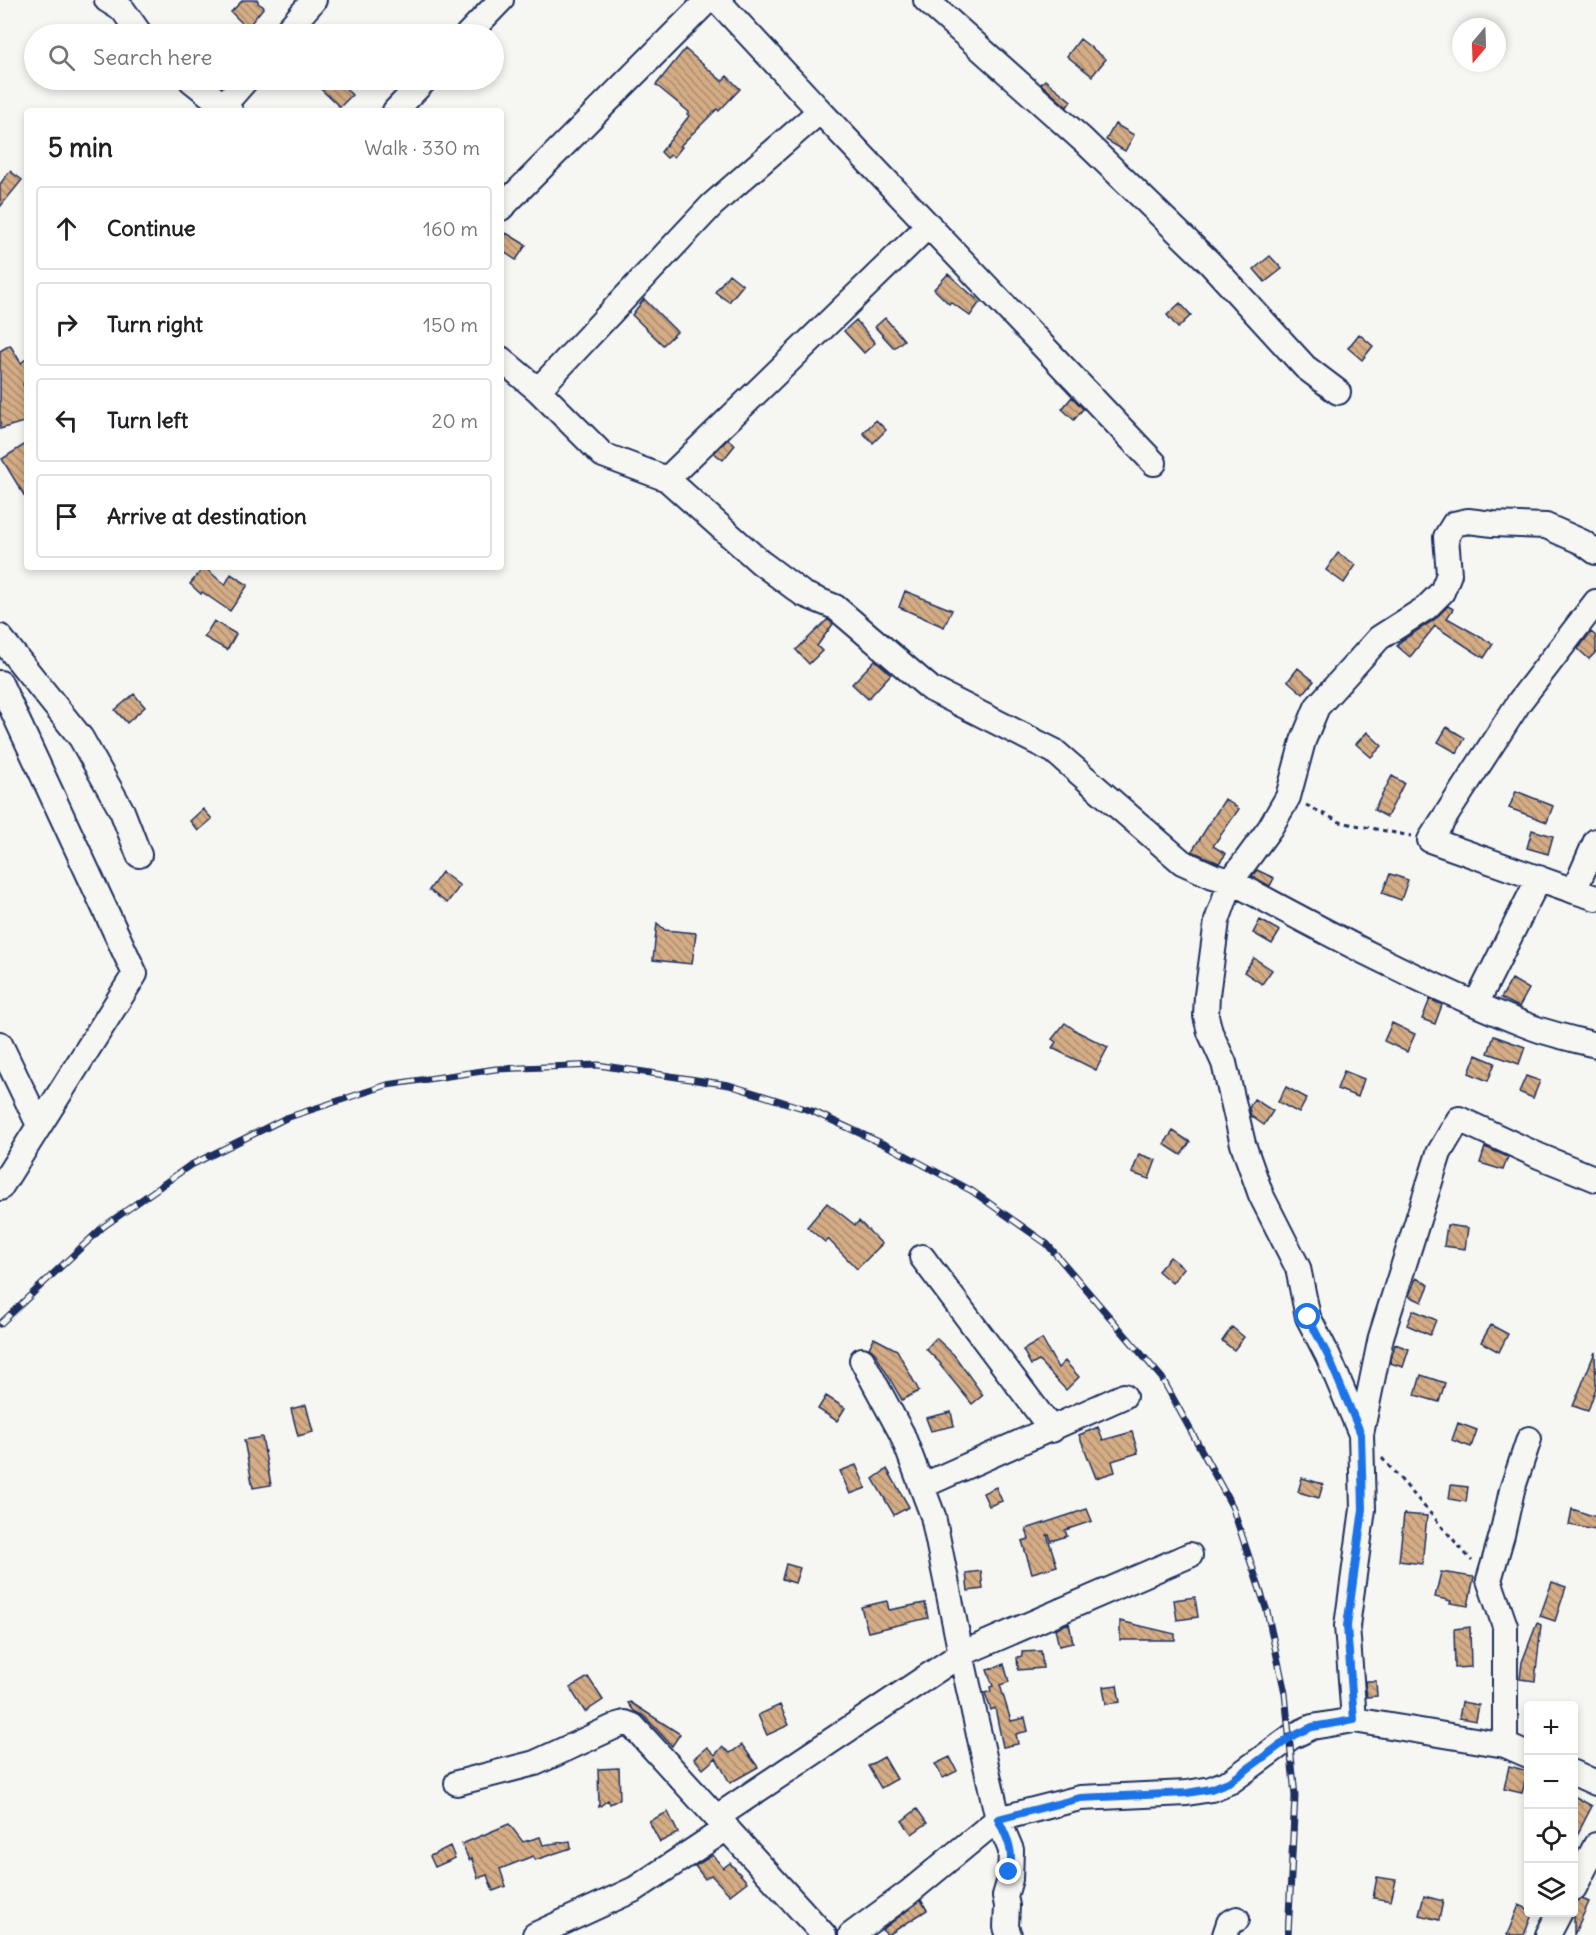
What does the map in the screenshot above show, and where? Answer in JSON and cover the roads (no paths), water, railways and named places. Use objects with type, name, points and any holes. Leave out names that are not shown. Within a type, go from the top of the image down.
[{"type":"street","points":[[108,0],[123,10],[133,24]]},
{"type":"street","points":[[293,24],[314,0]]},
{"type":"street","points":[[478,24],[501,0]]},
{"type":"street","points":[[504,205],[708,0]]},
{"type":"street","points":[[717,0],[1154,463]]},
{"type":"street","points":[[926,0],[1092,149],[1209,262],[1305,367],[1338,392]]},
{"type":"street","points":[[203,90],[227,108],[239,90]]},
{"type":"street","points":[[398,108],[415,90]]},
{"type":"street","points":[[538,390],[712,205],[820,111]]},
{"type":"street","points":[[667,479],[928,225]]},
{"type":"street","points":[[504,362],[538,390],[603,455],[667,479],[760,562],[803,594],[835,607],[931,689],[1054,751],[1182,862],[1213,876],[1231,881],[1328,934],[1441,989],[1528,1026],[1596,1045]]},
{"type":"street","points":[[1361,1434],[1328,1356],[1308,1317],[1298,1268],[1261,1195],[1243,1144],[1224,1063],[1210,1032],[1206,1016],[1207,995],[1217,921],[1231,881],[1270,828],[1288,797],[1303,741],[1317,707],[1379,638],[1426,608],[1442,592],[1449,574],[1446,537],[1455,524],[1468,521],[1546,526],[1582,542],[1596,552]]},
{"type":"street","points":[[1596,602],[1520,701],[1430,840],[1585,894],[1596,841]]},
{"type":"street","points":[[0,638],[81,738],[122,811],[139,855]]},
{"type":"street","points":[[0,683],[135,974],[0,1188]]},
{"type":"street","points":[[1476,1004],[1539,878]]},
{"type":"street","points":[[0,1044],[39,1125]]},
{"type":"street","points":[[1354,1720],[1347,1626],[1363,1509],[1361,1434],[1381,1337],[1439,1153],[1459,1119],[1596,1179]]},
{"type":"street","points":[[922,1257],[1052,1430]]},
{"type":"street","points":[[862,1360],[902,1434],[933,1516],[998,1819],[1011,1850],[1010,1879],[1005,1896],[1006,1928],[1010,1935]]},
{"type":"street","points":[[922,1486],[1124,1396]]},
{"type":"street","points":[[1505,1745],[1505,1626],[1489,1580],[1512,1490],[1529,1439]]},
{"type":"street","points":[[535,1935],[635,1889],[722,1822],[961,1654],[1190,1555]]},
{"type":"street","points":[[851,1935],[908,1893],[998,1819],[1080,1798],[1187,1793],[1211,1789],[1231,1781],[1291,1737],[1312,1727],[1354,1720],[1505,1745],[1524,1753]]},
{"type":"street","points":[[457,1783],[535,1763],[625,1723],[633,1726],[824,1935]]},
{"type":"street","points":[[1578,1775],[1596,1783]]},
{"type":"street","points":[[1578,1880],[1596,1845]]},
{"type":"street","points":[[1548,1935],[1557,1917]]},
{"type":"railway","points":[[0,1324],[103,1227],[189,1166],[286,1118],[387,1085],[496,1069],[598,1065],[729,1085],[812,1111],[894,1149],[972,1191],[1047,1244],[1162,1378],[1232,1506],[1267,1611],[1285,1693],[1295,1796],[1288,1935]]}]
